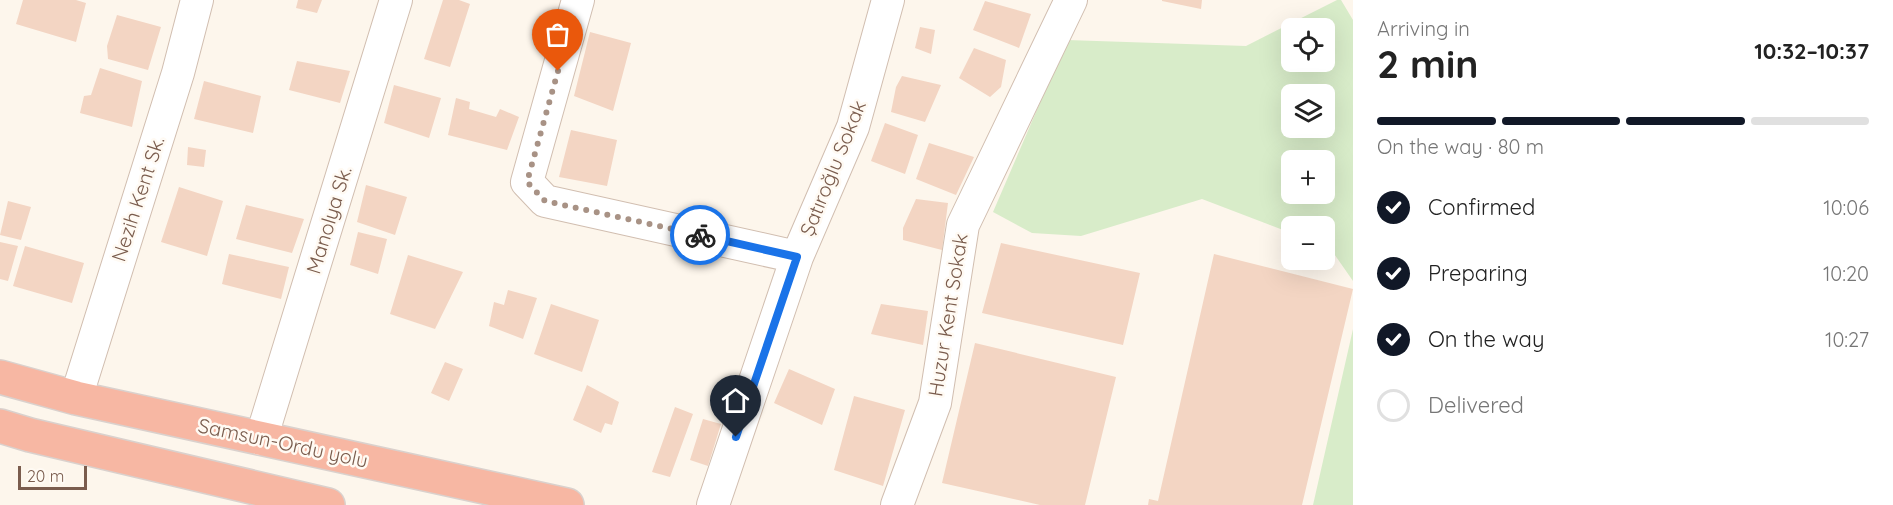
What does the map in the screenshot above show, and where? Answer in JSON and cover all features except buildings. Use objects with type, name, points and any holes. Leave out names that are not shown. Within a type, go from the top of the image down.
[{"type":"highway","name":"Samsun-Ordu yolu","points":[[0,377],[75,398],[567,505]]},
{"type":"highway","points":[[0,426],[53,441],[328,505]]},
{"type":"street","name":"Nezih Kent Sk.","points":[[75,398],[178,73],[197,0]]},
{"type":"street","name":"Manolya Sk.","points":[[261,439],[396,0]]},
{"type":"street","name":"Şatıroğlu Sokak","points":[[713,505],[797,257],[853,127],[888,0]]},
{"type":"street","name":"Huzur Kent Sokak","points":[[897,505],[935,403],[963,225],[1071,0]]},
{"type":"street","points":[[571,1],[527,182],[545,201],[797,257]]},
{"type":"green space","points":[[1341,0],[1353,20],[1353,281],[1335,255],[1335,216],[1281,216],[1281,229],[1202,199],[1081,236],[1032,233],[993,212],[1067,40],[1246,46],[1281,28],[1281,72],[1335,72],[1335,18],[1301,18]]},
{"type":"green space","points":[[1353,329],[1353,505],[1313,505]]},
{"type":"way so far","points":[[558,71],[527,182],[545,201],[700,235]]},
{"type":"route","points":[[700,235],[797,257],[736,437]]}]
